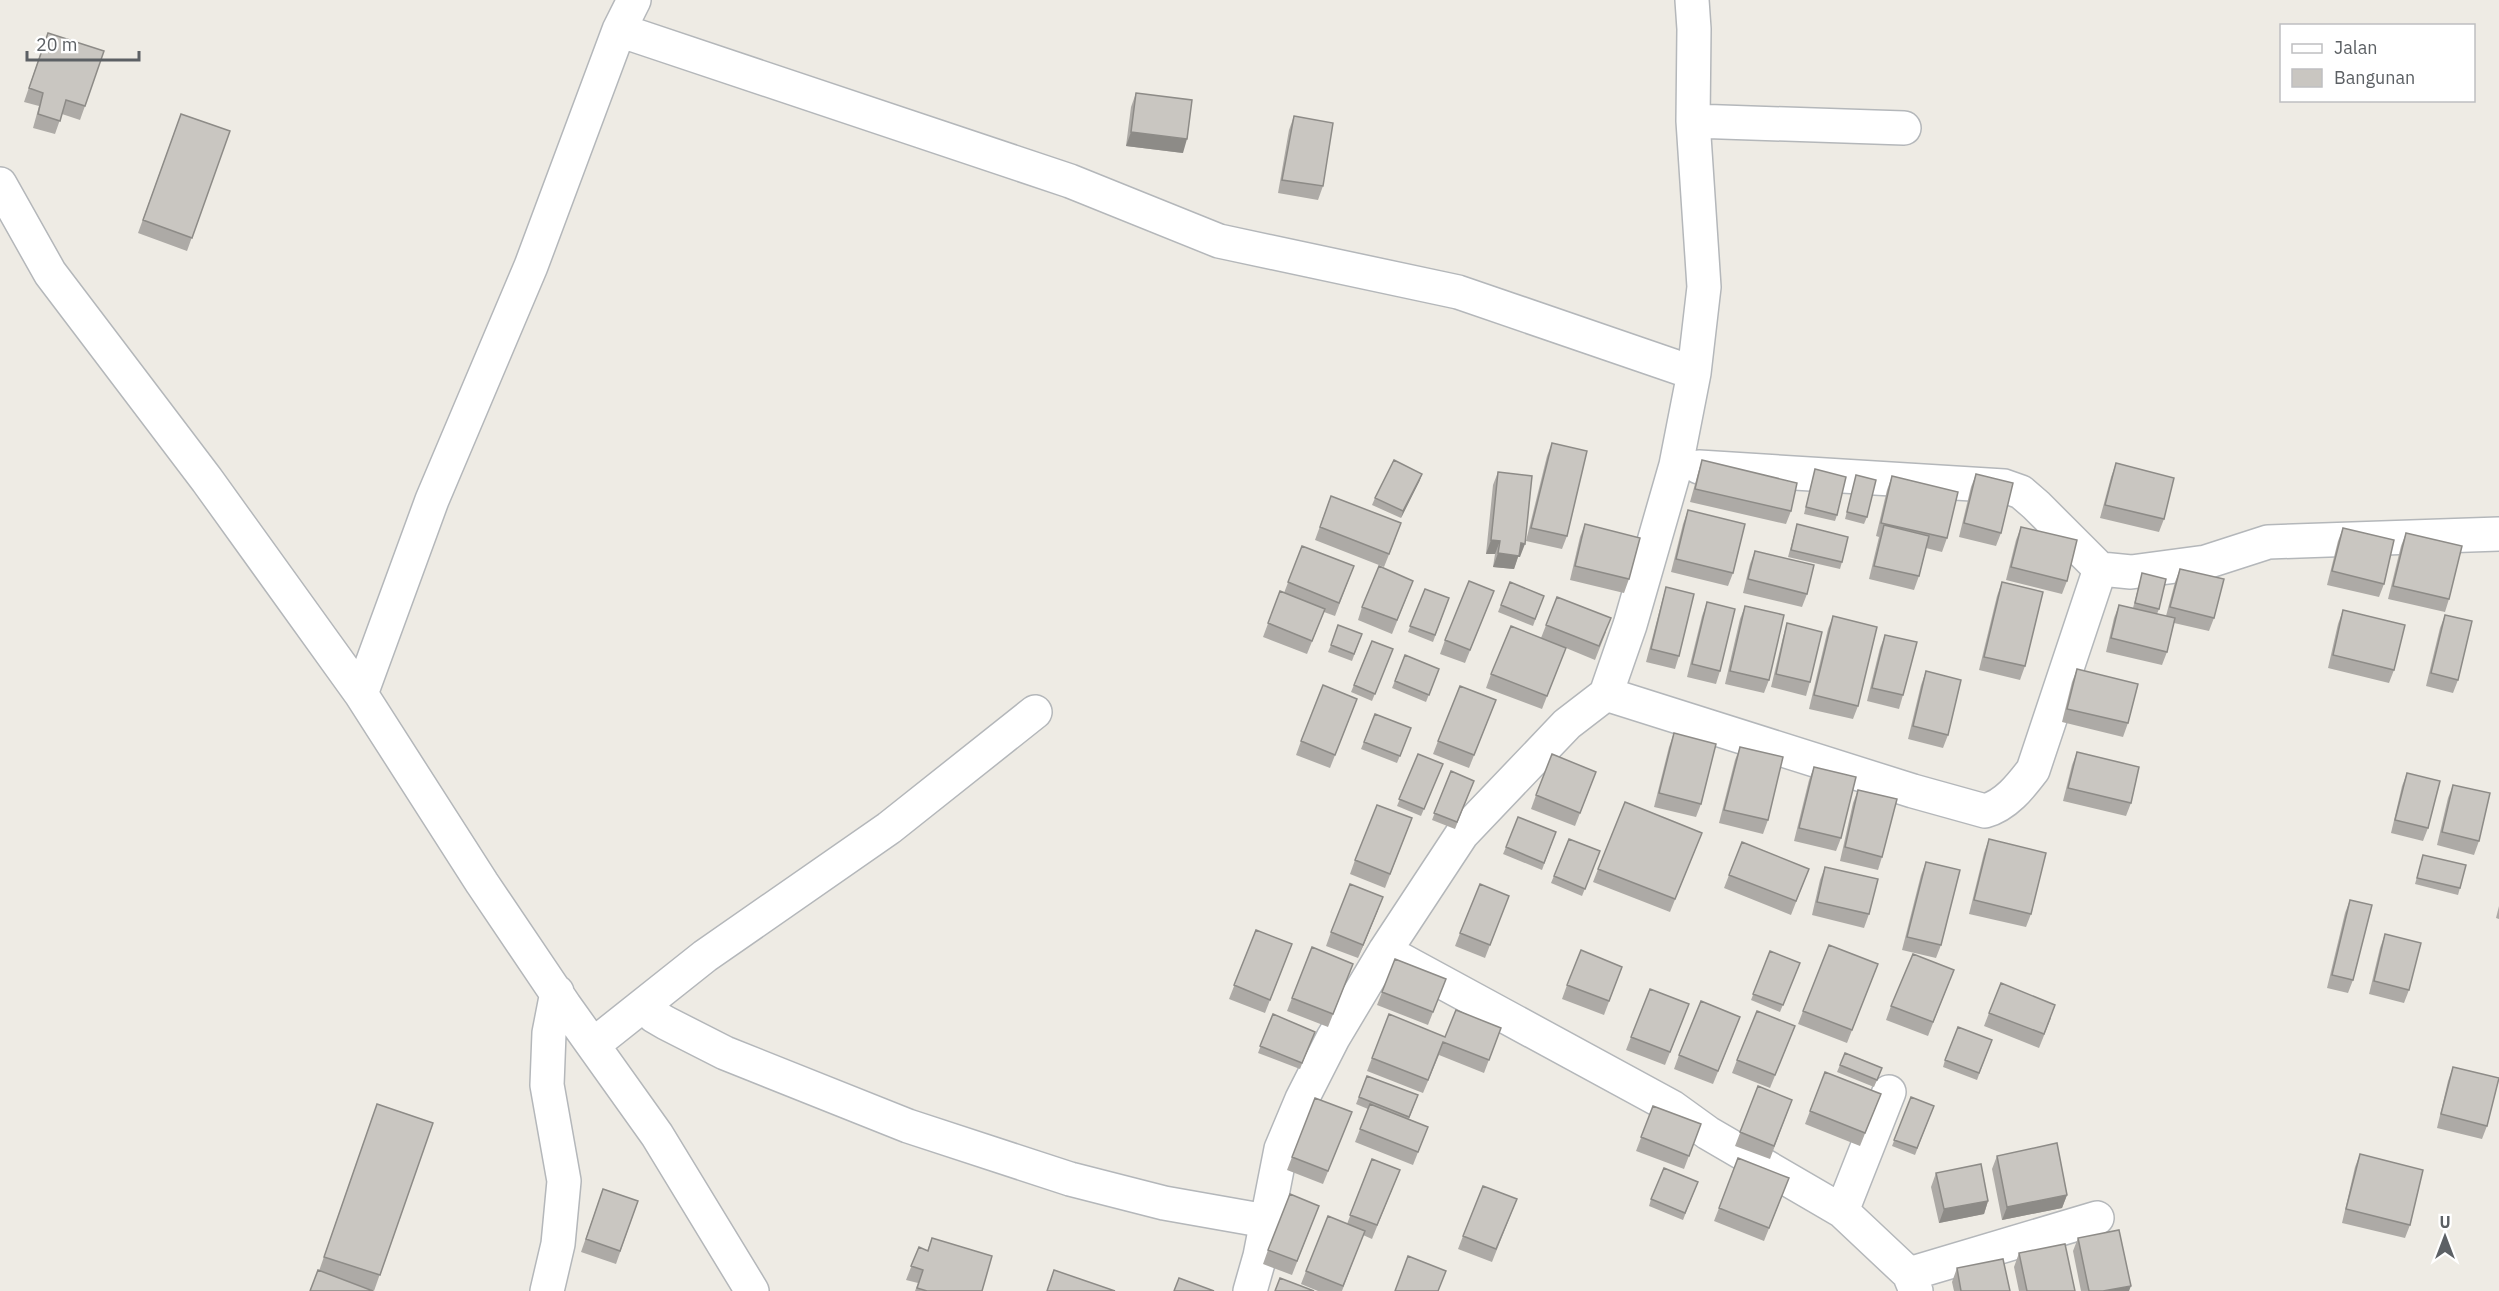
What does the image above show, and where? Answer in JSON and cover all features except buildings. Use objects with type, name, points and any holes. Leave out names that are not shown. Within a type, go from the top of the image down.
[{"type":"street","points":[[360,694],[432,500],[531,266],[619,30],[634,0]]},
{"type":"street","points":[[1250,1291],[1260,1256],[1281,1149],[1302,1099],[1333,1038],[1385,951],[1462,834],[1567,724],[1606,694],[1630,625],[1677,465],[1694,373],[1704,287],[1693,121],[1692,0]]},
{"type":"street","points":[[619,30],[1070,181],[1219,242],[1458,292],[1694,373]]},
{"type":"street","points":[[1693,121],[1904,129]]},
{"type":"street","points":[[0,184],[50,273],[207,480],[360,694],[482,883],[657,1135],[752,1291]]},
{"type":"street","points":[[1677,465],[2004,486],[2021,492],[2100,568],[2131,572],[2206,562],[2268,542],[2499,534]]},
{"type":"street","points":[[1606,694],[1914,791],[1985,811],[1996,807],[2012,795],[2033,770],[2100,568]]},
{"type":"street","points":[[591,1042],[644,1005],[705,956],[889,828],[1035,712]]},
{"type":"street","points":[[1385,951],[1671,1107],[1708,1133],[1842,1211],[1913,1283],[2097,1218]]},
{"type":"street","points":[[547,1291],[558,1244],[564,1181],[547,1085],[549,1033],[561,999]]},
{"type":"street","points":[[644,1005],[654,1016],[725,1053],[908,1126],[1070,1179],[1164,1203],[1266,1221]]},
{"type":"street","points":[[1842,1211],[1889,1092]]}]
